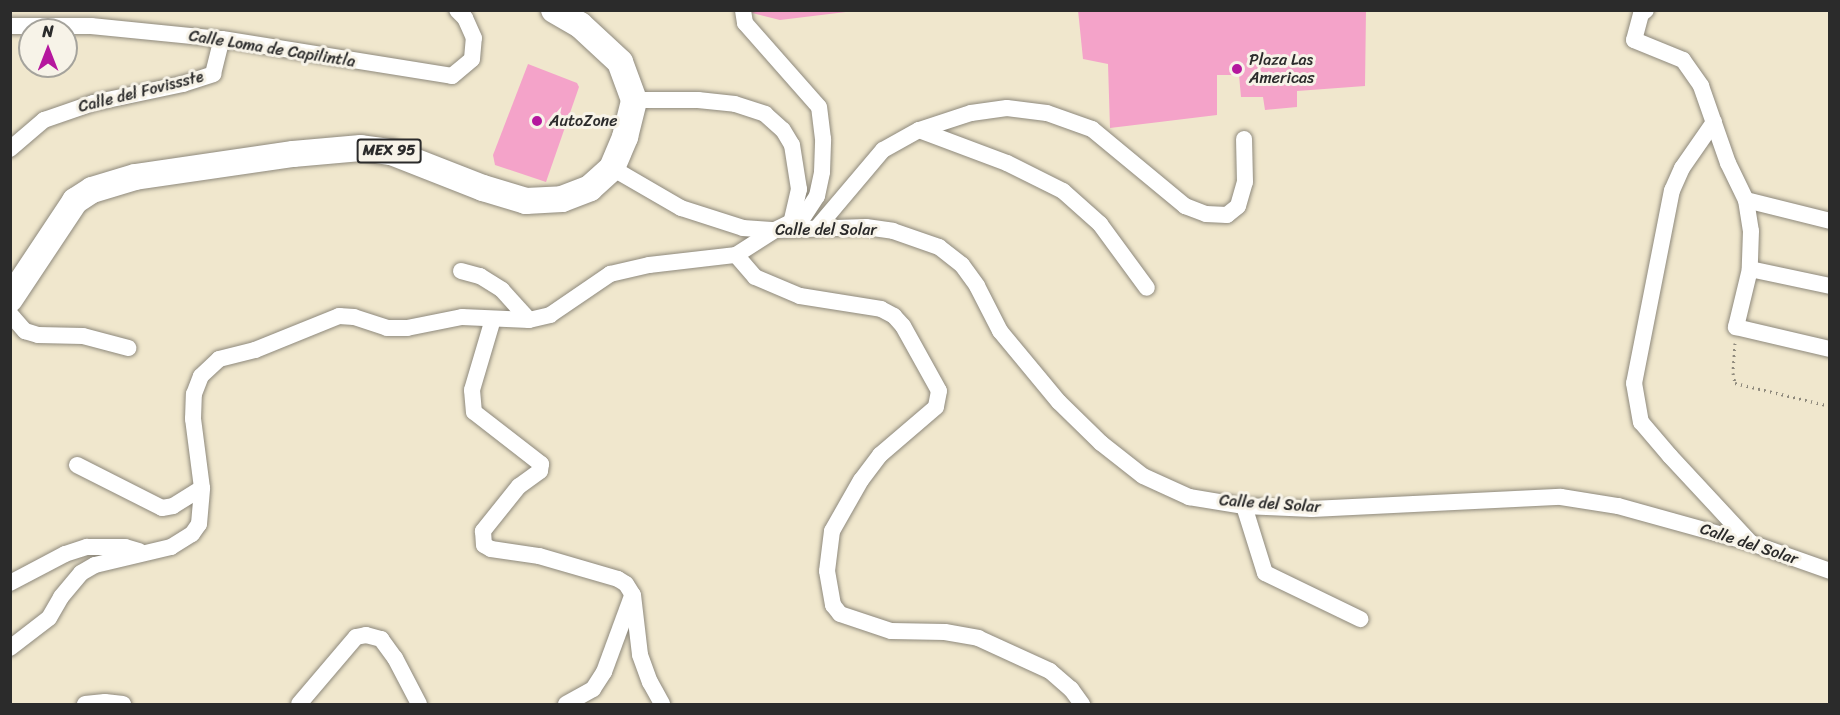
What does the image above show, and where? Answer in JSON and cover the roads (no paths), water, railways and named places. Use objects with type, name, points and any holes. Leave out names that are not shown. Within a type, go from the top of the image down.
[{"type":"main road","points":[[554,10],[580,24],[620,62],[634,100]]},
{"type":"main road","name":"MEX 95","points":[[10,299],[75,201],[92,190],[135,177],[293,154],[361,148],[391,152],[483,188],[526,201],[562,199],[590,188],[612,168],[625,137],[634,100]]},
{"type":"street","name":"Calle Loma de Capilintla","points":[[10,26],[91,26],[222,39],[452,76],[472,59],[474,38],[465,18],[457,10]]},
{"type":"street","points":[[10,648],[49,618],[61,597],[81,573],[94,565],[171,547],[192,534],[199,524],[202,488],[193,419],[194,394],[201,376],[219,359],[255,350],[339,316],[354,316],[387,328],[397,328],[462,317],[528,320],[549,315],[610,274],[649,265],[736,255],[804,216],[817,196],[824,152],[822,118],[814,100],[744,17],[733,10]]},
{"type":"street","points":[[1646,10],[1638,21],[1634,40],[1683,60],[1701,86],[1728,163],[1746,200],[1751,231],[1750,269],[1736,327],[1830,349]]},
{"type":"street","name":"Calle del Fovissste","points":[[10,149],[44,120],[93,103],[183,84],[213,74],[222,39]]},
{"type":"street","points":[[634,100],[698,100],[735,104],[765,114],[783,130],[792,145],[800,189],[783,226]]},
{"type":"street","points":[[817,228],[883,150],[919,130],[971,113],[1007,108],[1047,113],[1092,129],[1185,206],[1206,214],[1227,215],[1238,206],[1245,183],[1244,139]]},
{"type":"street","points":[[1714,122],[1682,168],[1672,190],[1634,383],[1641,422],[1751,543]]},
{"type":"street","points":[[919,130],[1007,163],[1063,191],[1100,224],[1147,288]]},
{"type":"street","name":"Calle del Solar","points":[[612,168],[698,216],[743,228],[866,227],[893,231],[939,247],[962,264],[977,286],[1000,331],[1059,402],[1101,443],[1143,476],[1189,497],[1244,506],[1312,509],[1560,497],[1618,506],[1751,543],[1830,571]]},
{"type":"street","points":[[1746,200],[1830,221]]},
{"type":"street","points":[[736,255],[755,277],[800,296],[881,309],[894,316],[903,326],[939,391],[936,406],[879,455],[861,480],[832,531],[827,571],[832,605],[840,614],[891,631],[945,632],[978,638],[1050,671],[1071,690],[1082,705]]},
{"type":"street","points":[[1750,269],[1830,286]]},
{"type":"street","points":[[461,271],[480,276],[502,290],[528,320]]},
{"type":"street","points":[[10,314],[25,331],[38,335],[83,336],[128,348]]},
{"type":"street","points":[[493,319],[472,390],[474,412],[541,464],[540,471],[519,486],[483,531],[484,545],[492,549],[539,556],[618,579],[626,584],[633,595],[640,655],[662,705]]},
{"type":"street","points":[[77,465],[162,508],[173,506],[202,488]]},
{"type":"street","points":[[1244,506],[1265,573],[1360,619]]},
{"type":"street","points":[[10,583],[65,554],[87,547],[125,547],[143,552]]},
{"type":"street","points":[[566,705],[593,689],[604,672],[633,595]]},
{"type":"street","points":[[299,705],[356,638],[366,635],[381,639],[395,658],[419,705]]},
{"type":"street","points":[[85,705],[105,702],[123,705]]},
{"type":"place","name":"Plaza Las Americas","points":[[1237,69]]},
{"type":"place","name":"AutoZone","points":[[537,121]]}]
